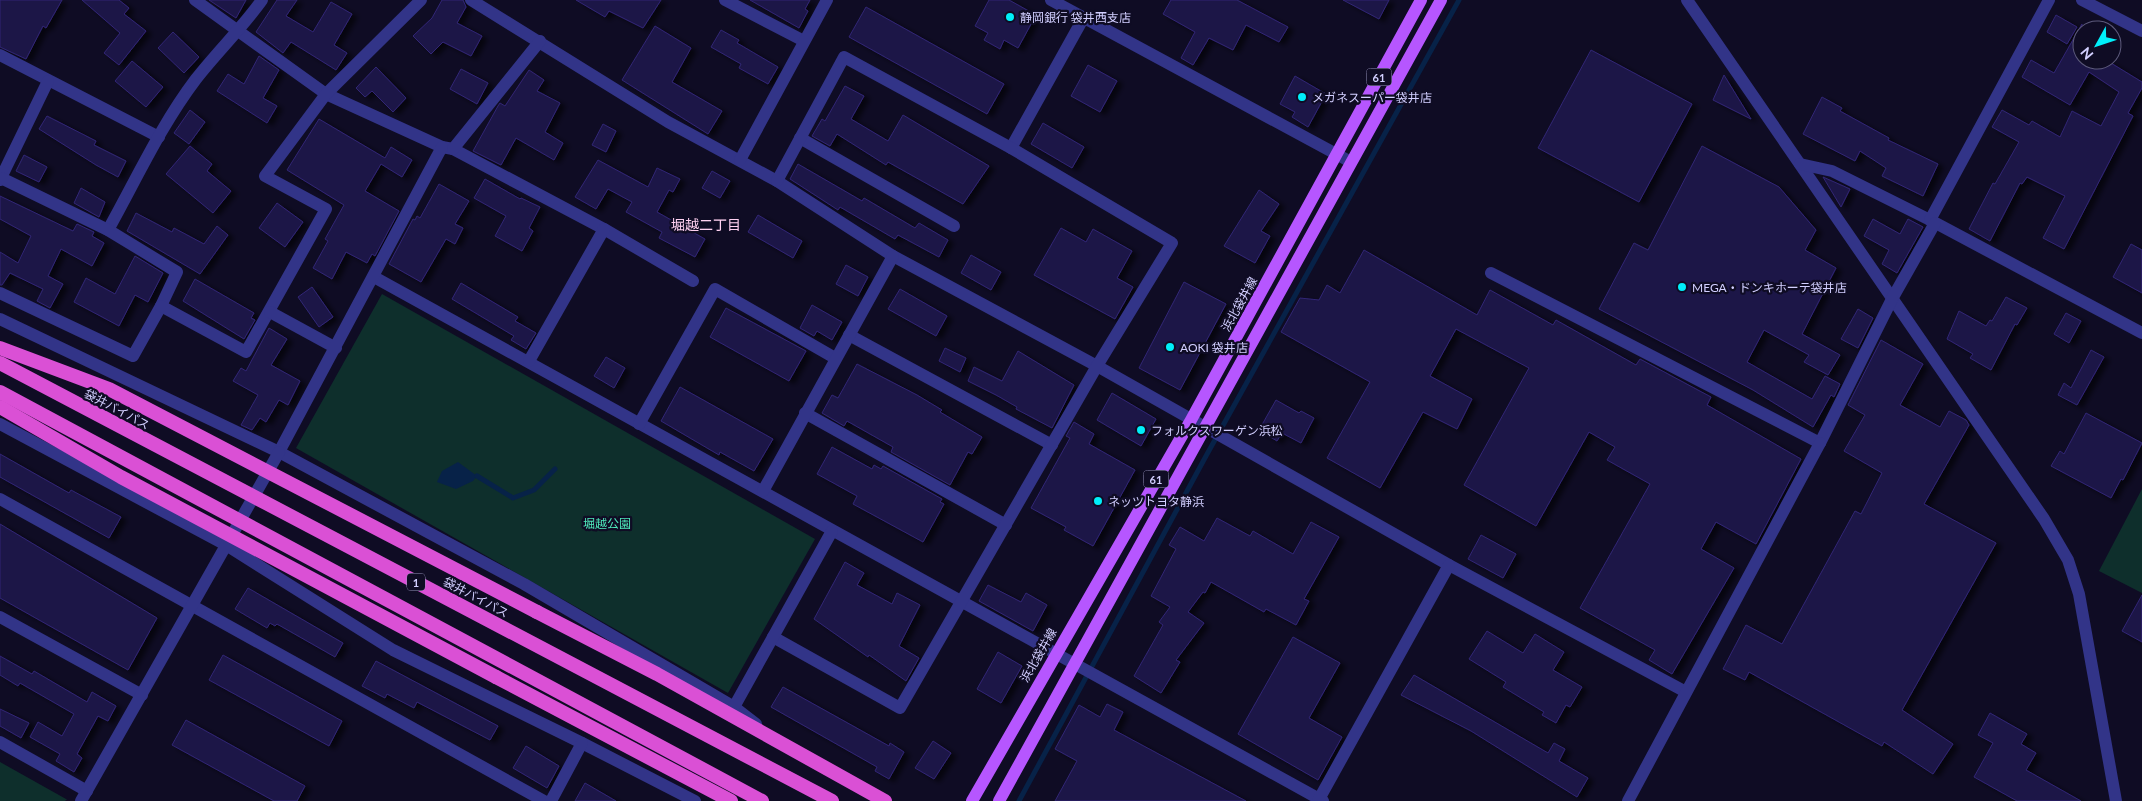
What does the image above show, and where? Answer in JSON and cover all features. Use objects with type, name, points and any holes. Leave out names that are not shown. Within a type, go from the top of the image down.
[{"type":"highway","points":[[0,348],[108,389],[657,674],[885,801]]},
{"type":"highway","name":"袋井バイパス","points":[[0,363],[832,801]]},
{"type":"highway","name":"1","points":[[0,392],[762,801]]},
{"type":"highway","points":[[0,407],[121,477],[731,801]]},
{"type":"main road","name":"浜北袋井線","points":[[972,801],[1191,420],[1421,0]]},
{"type":"main road","name":"61","points":[[999,801],[1441,0]]},
{"type":"street","points":[[195,0],[326,94],[448,148],[604,229],[693,281]]},
{"type":"street","points":[[108,230],[159,137],[196,79],[239,32],[262,0]]},
{"type":"street","points":[[161,306],[246,352],[326,209],[265,176],[326,94],[421,0]]},
{"type":"street","points":[[472,0],[668,122],[777,181],[892,256],[1097,366],[1449,565],[1686,692]]},
{"type":"street","points":[[725,0],[804,42]]},
{"type":"street","points":[[740,160],[827,0]]},
{"type":"street","points":[[1052,0],[1351,162]]},
{"type":"street","points":[[1686,0],[2044,519],[2068,560],[2079,594],[2116,801]]},
{"type":"street","points":[[1628,801],[1820,443],[1932,221],[2049,0]]},
{"type":"street","points":[[2082,0],[2142,31]]},
{"type":"street","points":[[1011,148],[1084,17]]},
{"type":"street","points":[[0,742],[84,796],[192,607],[374,277],[448,148],[540,41]]},
{"type":"street","points":[[0,55],[159,137]]},
{"type":"street","points":[[773,637],[900,708],[1097,366],[1172,243],[1011,148],[844,57],[777,181]]},
{"type":"street","points":[[0,293],[133,356],[161,306],[177,272],[108,230],[1,179],[48,81]]},
{"type":"street","points":[[800,138],[954,226]]},
{"type":"street","points":[[1800,164],[1832,171],[1932,221],[2142,334]]},
{"type":"street","points":[[529,361],[604,229]]},
{"type":"street","points":[[763,491],[892,256]]},
{"type":"street","points":[[1491,273],[1820,443]]},
{"type":"street","points":[[374,277],[529,361],[832,531],[1056,652],[1320,800],[1449,565]]},
{"type":"street","points":[[639,424],[714,289],[835,358]]},
{"type":"street","points":[[270,312],[336,348]]},
{"type":"street","points":[[0,319],[279,452],[524,584],[734,707],[781,744]]},
{"type":"street","points":[[848,335],[1052,445]]},
{"type":"street","points":[[805,414],[1006,524]]},
{"type":"street","points":[[0,424],[226,545],[393,650],[695,801]]},
{"type":"street","points":[[0,499],[544,801]]},
{"type":"street","points":[[734,707],[832,531]]},
{"type":"street","points":[[0,617],[142,695]]},
{"type":"street","points":[[552,801],[582,743]]},
{"type":"green space","name":"堀越公園","points":[[382,294],[815,539],[728,693],[296,448]]},
{"type":"green space","points":[[2142,489],[2142,593],[2099,571]]},
{"type":"green space","points":[[0,762],[67,799],[65,801],[0,801]]},
{"type":"water","points":[[458,462],[477,476],[473,481],[456,489],[437,482],[442,471]]},
{"type":"building","points":[[0,0],[62,0],[46,28],[43,26],[26,59],[0,47]]},
{"type":"building","points":[[82,0],[119,0],[129,8],[124,14],[146,31],[119,65],[104,53],[120,33]]},
{"type":"building","points":[[209,0],[246,0],[236,18]]},
{"type":"building","points":[[277,0],[297,0],[286,16],[313,32],[331,2],[352,14],[334,45],[347,53],[336,70],[291,42],[283,53],[256,32]]},
{"type":"building","points":[[442,0],[463,0],[466,7],[457,23],[482,36],[471,56],[443,42],[431,54],[413,36],[432,18]]},
{"type":"building","points":[[576,0],[661,0],[643,28],[609,11],[605,17]]},
{"type":"building","points":[[750,0],[810,0],[805,9],[808,11],[799,28]]},
{"type":"building","points":[[989,0],[1009,0],[1036,15],[1018,48],[1004,40],[1000,49],[984,40],[988,33],[975,26]]},
{"type":"building","points":[[1171,0],[1237,0],[1288,27],[1279,42],[1246,25],[1233,50],[1209,38],[1193,65],[1181,58],[1195,32],[1163,14]]},
{"type":"building","points":[[1343,0],[1389,0],[1379,19]]},
{"type":"building","points":[[866,7],[1004,84],[987,114],[849,37]]},
{"type":"building","points":[[2056,15],[2072,24],[2072,36],[2067,44],[2047,32]]},
{"type":"building","points":[[655,26],[691,48],[672,82],[722,111],[708,134],[622,80]]},
{"type":"building","points":[[721,30],[739,40],[737,43],[778,67],[768,84],[739,68],[741,64],[711,47]]},
{"type":"building","points":[[173,32],[199,57],[184,73],[158,48]]},
{"type":"building","points":[[2072,42],[2072,70],[2122,70],[2142,82],[2142,88],[2128,113],[2133,116],[2064,249],[2043,238],[2065,196],[2027,177],[2022,184],[2020,183],[1990,241],[1969,229],[1993,183],[1995,184],[2019,142],[1992,127],[2002,110],[2029,125],[2032,121],[2060,137],[2072,111],[2101,126],[2119,92],[2089,72],[2070,105],[2022,77],[2031,60],[2054,73]]},
{"type":"building","points":[[1591,50],[1692,104],[1639,202],[1538,148]]},
{"type":"building","points":[[259,56],[279,70],[263,98],[277,106],[267,123],[217,91],[228,74],[244,84]]},
{"type":"building","points":[[132,61],[163,87],[146,107],[115,81]]},
{"type":"building","points":[[1088,65],[1117,81],[1100,112],[1071,96]]},
{"type":"building","points":[[376,67],[406,98],[393,112],[372,91],[365,97],[356,88]]},
{"type":"building","points":[[461,69],[488,83],[477,104],[450,89]]},
{"type":"building","points":[[529,70],[544,80],[537,91],[560,103],[545,132],[563,143],[554,160],[516,138],[501,165],[473,151],[500,103],[505,106]]},
{"type":"building","points":[[1724,75],[1751,119],[1713,100]]},
{"type":"building","points":[[1295,76],[1326,94],[1308,127],[1292,117],[1295,112],[1280,104]]},
{"type":"building","points":[[845,86],[864,96],[851,119],[888,141],[903,115],[989,166],[963,204],[888,162],[886,165],[837,134],[830,146],[812,136],[822,119],[825,121]]},
{"type":"building","points":[[1822,97],[1842,108],[1840,111],[1889,138],[1888,140],[1938,164],[1923,196],[1882,176],[1886,168],[1860,151],[1855,161],[1803,134]]},
{"type":"building","points":[[190,110],[205,122],[189,144],[174,133]]},
{"type":"building","points":[[47,116],[96,141],[94,145],[126,161],[118,177],[39,129]]},
{"type":"building","points":[[319,119],[385,158],[391,147],[412,160],[402,177],[381,164],[365,191],[399,211],[375,256],[372,254],[367,263],[346,252],[332,279],[313,268],[328,241],[325,239],[344,205],[287,170]]},
{"type":"building","points":[[1043,123],[1084,147],[1072,168],[1031,144]]},
{"type":"building","points":[[603,124],[616,131],[606,152],[592,145]]},
{"type":"building","points":[[190,146],[212,164],[207,171],[231,191],[213,213],[166,174]]},
{"type":"building","points":[[1702,146],[1779,187],[1816,230],[1805,250],[1836,268],[1802,334],[1840,355],[1828,375],[1804,362],[1809,355],[1764,330],[1747,362],[1812,399],[1825,376],[1840,384],[1834,397],[1831,395],[1813,427],[1753,390],[1599,309],[1634,243],[1648,250]]},
{"type":"building","points":[[24,155],[47,167],[39,182],[16,171]]},
{"type":"building","points":[[598,160],[648,187],[657,168],[680,179],[673,192],[669,190],[657,212],[705,239],[695,257],[659,238],[662,232],[626,212],[632,202],[608,189],[596,209],[575,197]]},
{"type":"building","points":[[798,164],[862,201],[864,198],[915,228],[919,223],[948,240],[939,257],[898,235],[895,239],[840,207],[838,210],[790,179]]},
{"type":"building","points":[[712,171],[730,181],[720,198],[702,188]]},
{"type":"building","points":[[1823,177],[1850,189],[1841,207]]},
{"type":"building","points":[[485,179],[520,199],[540,207],[529,228],[533,231],[522,251],[495,236],[506,216],[474,198]]},
{"type":"building","points":[[439,184],[469,201],[455,224],[463,228],[455,244],[446,239],[421,282],[389,264],[413,219],[415,220],[417,216],[420,218]]},
{"type":"building","points":[[81,188],[105,202],[99,217],[74,203]]},
{"type":"building","points":[[1259,190],[1279,204],[1261,231],[1270,236],[1255,263],[1224,246]]},
{"type":"building","points":[[0,196],[73,231],[77,224],[94,232],[92,236],[104,243],[92,266],[61,249],[48,276],[63,284],[50,308],[37,301],[43,289],[10,273],[2,285],[0,285],[0,252],[18,263],[31,236],[0,219]]},
{"type":"building","points":[[277,203],[303,222],[285,247],[259,228]]},
{"type":"building","points":[[136,213],[172,232],[174,228],[204,244],[217,226],[228,235],[200,274],[127,231]]},
{"type":"building","points":[[758,215],[802,241],[793,258],[748,232]]},
{"type":"building","points":[[1873,219],[1900,234],[1908,219],[1923,227],[1897,273],[1882,264],[1889,250],[1864,236]]},
{"type":"building","points":[[1061,228],[1086,242],[1093,229],[1132,251],[1117,278],[1133,287],[1115,319],[1034,275]]},
{"type":"building","points":[[2131,244],[2142,250],[2142,293],[2113,277]]},
{"type":"building","points":[[1364,250],[1477,315],[1490,290],[1553,325],[1556,320],[1636,365],[1640,359],[1711,397],[1707,405],[1801,459],[1756,544],[1716,522],[1701,549],[1734,568],[1672,674],[1649,660],[1655,650],[1580,608],[1650,484],[1607,460],[1615,447],[1589,432],[1536,526],[1464,485],[1529,368],[1456,329],[1430,376],[1472,399],[1457,429],[1423,412],[1380,488],[1327,458],[1370,382],[1281,332],[1300,298],[1319,300],[1327,285],[1340,293]]},
{"type":"building","points":[[971,255],[1001,272],[991,290],[961,273]]},
{"type":"building","points":[[135,256],[163,273],[148,302],[135,295],[119,326],[74,302],[86,278],[115,294]]},
{"type":"building","points":[[846,265],[868,277],[858,296],[836,284]]},
{"type":"building","points":[[195,279],[254,313],[251,318],[255,320],[244,339],[183,301]]},
{"type":"building","points":[[1184,282],[1226,304],[1180,390],[1139,368]]},
{"type":"building","points":[[461,283],[518,317],[515,321],[536,333],[526,349],[511,340],[514,336],[452,299]]},
{"type":"building","points":[[312,287],[333,317],[319,327],[298,297]]},
{"type":"building","points":[[900,289],[947,316],[936,336],[888,309]]},
{"type":"building","points":[[2006,297],[2027,308],[2017,325],[2015,324],[1991,370],[1970,358],[1973,354],[1947,339],[1959,311],[1986,326],[1990,320],[1992,321]]},
{"type":"building","points":[[812,305],[842,322],[832,340],[817,331],[814,336],[800,328]]},
{"type":"building","points":[[726,308],[806,351],[789,381],[710,337]]},
{"type":"building","points":[[1858,309],[1873,318],[1858,348],[1841,339]]},
{"type":"building","points":[[2066,313],[2081,321],[2069,343],[2054,334]]},
{"type":"building","points":[[269,328],[287,339],[271,365],[300,381],[288,405],[279,400],[266,422],[260,418],[252,430],[241,425],[258,395],[233,381],[241,368],[246,371]]},
{"type":"building","points":[[1881,340],[1923,364],[1900,405],[1940,427],[1949,411],[1966,420],[1969,425],[1924,504],[1996,543],[1902,710],[1953,744],[1933,774],[1884,742],[1882,746],[1749,672],[1745,680],[1723,669],[1746,625],[1782,644],[1855,511],[1861,514],[1882,473],[1844,451],[1865,415],[1848,405]]},
{"type":"building","points":[[945,348],[966,358],[960,372],[939,361]]},
{"type":"building","points":[[2091,350],[2104,357],[2077,405],[2058,395],[2064,383],[2071,388]]},
{"type":"building","points":[[1018,351],[1074,385],[1052,428],[968,381],[974,367],[1002,381]]},
{"type":"building","points":[[606,357],[625,368],[614,388],[594,376]]},
{"type":"building","points":[[857,364],[917,395],[942,410],[940,412],[982,437],[972,454],[968,452],[950,485],[891,452],[893,447],[847,421],[844,426],[822,413],[832,395],[838,398]]},
{"type":"building","points":[[680,387],[773,439],[754,471],[720,452],[719,455],[661,421]]},
{"type":"building","points":[[1112,393],[1156,419],[1141,446],[1097,420]]},
{"type":"building","points":[[1276,400],[1299,413],[1301,411],[1314,418],[1301,443],[1282,433],[1277,441],[1259,430]]},
{"type":"building","points":[[2086,413],[2142,443],[2123,480],[2121,479],[2111,498],[2051,466],[2060,451],[2064,454]]},
{"type":"building","points":[[1074,422],[1094,434],[1089,444],[1135,470],[1093,546],[1064,530],[1066,527],[1031,508],[1070,438],[1066,436]]},
{"type":"building","points":[[832,447],[872,469],[874,465],[881,469],[883,466],[942,499],[940,502],[944,504],[923,542],[853,504],[857,496],[817,474]]},
{"type":"building","points":[[0,454],[69,493],[71,490],[121,517],[109,538],[0,477]]},
{"type":"building","points":[[1217,518],[1250,536],[1253,531],[1293,554],[1311,522],[1339,537],[1304,599],[1309,601],[1296,625],[1266,609],[1264,612],[1211,582],[1205,593],[1203,592],[1188,612],[1204,623],[1176,660],[1180,662],[1161,693],[1134,676],[1163,625],[1159,622],[1170,607],[1151,596],[1176,549],[1169,545],[1180,527],[1204,541]]},
{"type":"building","points":[[0,524],[157,618],[128,670],[0,598]]},
{"type":"building","points":[[1481,535],[1516,554],[1503,578],[1468,559]]},
{"type":"building","points":[[845,562],[864,573],[857,585],[892,604],[897,593],[920,605],[899,646],[919,658],[906,681],[814,619]]},
{"type":"building","points":[[988,585],[1021,602],[1026,593],[1047,605],[1033,631],[979,601]]},
{"type":"building","points":[[248,588],[343,643],[335,657],[277,624],[275,626],[270,623],[267,628],[235,609]]},
{"type":"building","points":[[2142,595],[2142,642],[2122,631]]},
{"type":"building","points":[[1487,631],[1523,653],[1535,634],[1564,652],[1553,670],[1582,687],[1570,707],[1566,705],[1556,723],[1542,715],[1544,712],[1503,687],[1506,682],[1469,659]]},
{"type":"building","points":[[1293,637],[1340,663],[1309,718],[1342,737],[1318,780],[1238,734]]},
{"type":"building","points":[[998,652],[1022,666],[1001,703],[977,689]]},
{"type":"building","points":[[223,655],[342,721],[329,746],[209,680]]},
{"type":"building","points":[[0,656],[32,674],[34,671],[87,702],[92,692],[116,706],[108,721],[98,716],[77,754],[82,758],[74,772],[56,761],[60,754],[30,737],[38,722],[62,736],[74,714],[20,683],[18,686],[0,675]]},
{"type":"building","points":[[376,661],[498,726],[490,740],[417,702],[414,708],[387,694],[385,698],[362,686]]},
{"type":"building","points":[[1414,675],[1548,753],[1554,743],[1565,749],[1559,761],[1588,778],[1577,797],[1471,731],[1401,695]]},
{"type":"building","points":[[783,687],[889,746],[890,743],[904,752],[889,779],[875,771],[877,767],[771,707]]},
{"type":"building","points":[[1107,704],[1123,712],[1114,730],[1246,801],[1055,801],[1077,761],[1055,749],[1079,705],[1100,717]]},
{"type":"building","points":[[0,709],[29,723],[21,738],[0,726]]},
{"type":"building","points":[[1990,713],[2027,734],[2021,744],[2036,753],[2026,770],[2081,801],[2017,801],[1974,777],[1993,743],[1978,735]]},
{"type":"building","points":[[186,720],[305,786],[297,801],[274,801],[172,745]]},
{"type":"building","points":[[933,741],[951,753],[934,779],[915,768]]},
{"type":"building","points":[[526,746],[559,766],[547,788],[513,768]]},
{"type":"building","points":[[585,783],[616,801],[575,801]]},
{"type":"waterway","points":[[1019,801],[1206,456],[1459,0]]},
{"type":"waterway","points":[[477,476],[513,498],[534,490],[555,469]]},
{"type":"place","name":"静岡銀行 袋井西支店","points":[[1010,17]]},
{"type":"place","name":"メガネスーパー袋井店","points":[[1302,97]]},
{"type":"place","name":"MEGA・ドンキホーテ袋井店","points":[[1682,287]]},
{"type":"place","name":"AOKI 袋井店","points":[[1170,347]]},
{"type":"place","name":"フォルクスワーゲン浜松","points":[[1141,430]]},
{"type":"place","name":"ネッツトヨタ静浜","points":[[1098,501]]},
{"type":"district","name":"堀越二丁目","points":[[706,224]]}]
